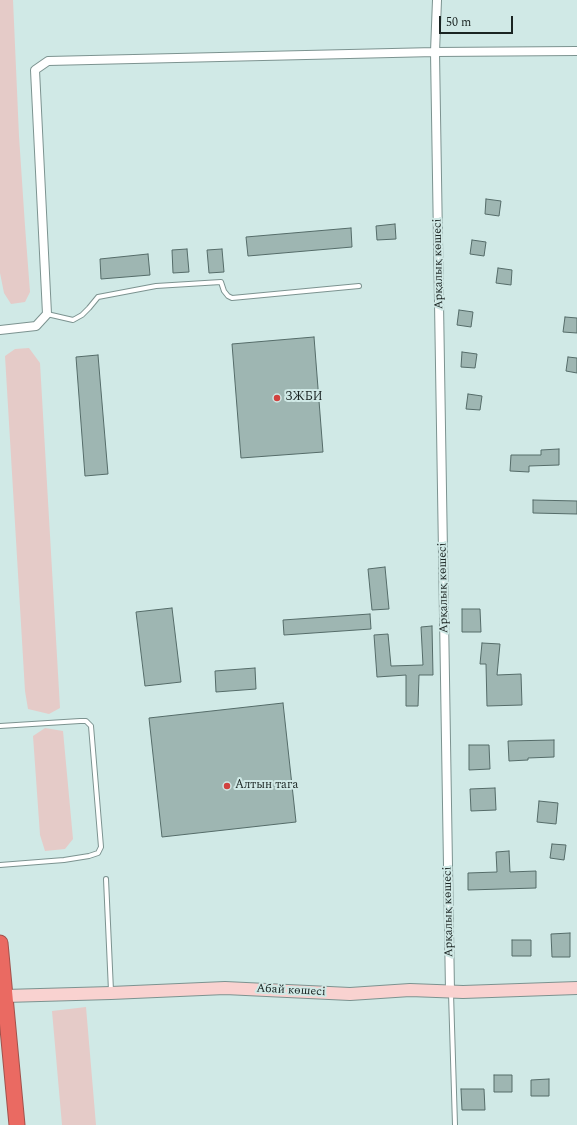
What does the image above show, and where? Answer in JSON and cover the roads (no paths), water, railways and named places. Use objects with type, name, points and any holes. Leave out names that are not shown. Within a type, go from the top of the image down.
[{"type":"highway","points":[[0,943],[17,1125]]},
{"type":"main road","name":"Абай көшесі","points":[[5,996],[225,988],[350,994],[410,990],[450,991],[577,988]]},
{"type":"street","name":"Арқалық көшесі","points":[[437,0],[435,52],[450,991]]},
{"type":"street","points":[[0,330],[36,326],[47,314],[35,70],[48,61],[435,52],[577,51]]},
{"type":"lane","points":[[47,314],[73,320],[90,308],[98,297],[156,286],[221,282],[228,296],[232,298],[359,286]]},
{"type":"lane","points":[[0,726],[80,721],[86,721],[91,726],[101,847],[98,853],[89,856],[64,860],[0,865]]},
{"type":"lane","points":[[106,879],[111,993]]},
{"type":"lane","name":"Арқалық көшесі","points":[[450,991],[455,1125]]},
{"type":"place","name":"ЗЖБИ","points":[[277,398]]},
{"type":"place","name":"Алтын тага","points":[[227,786]]}]
